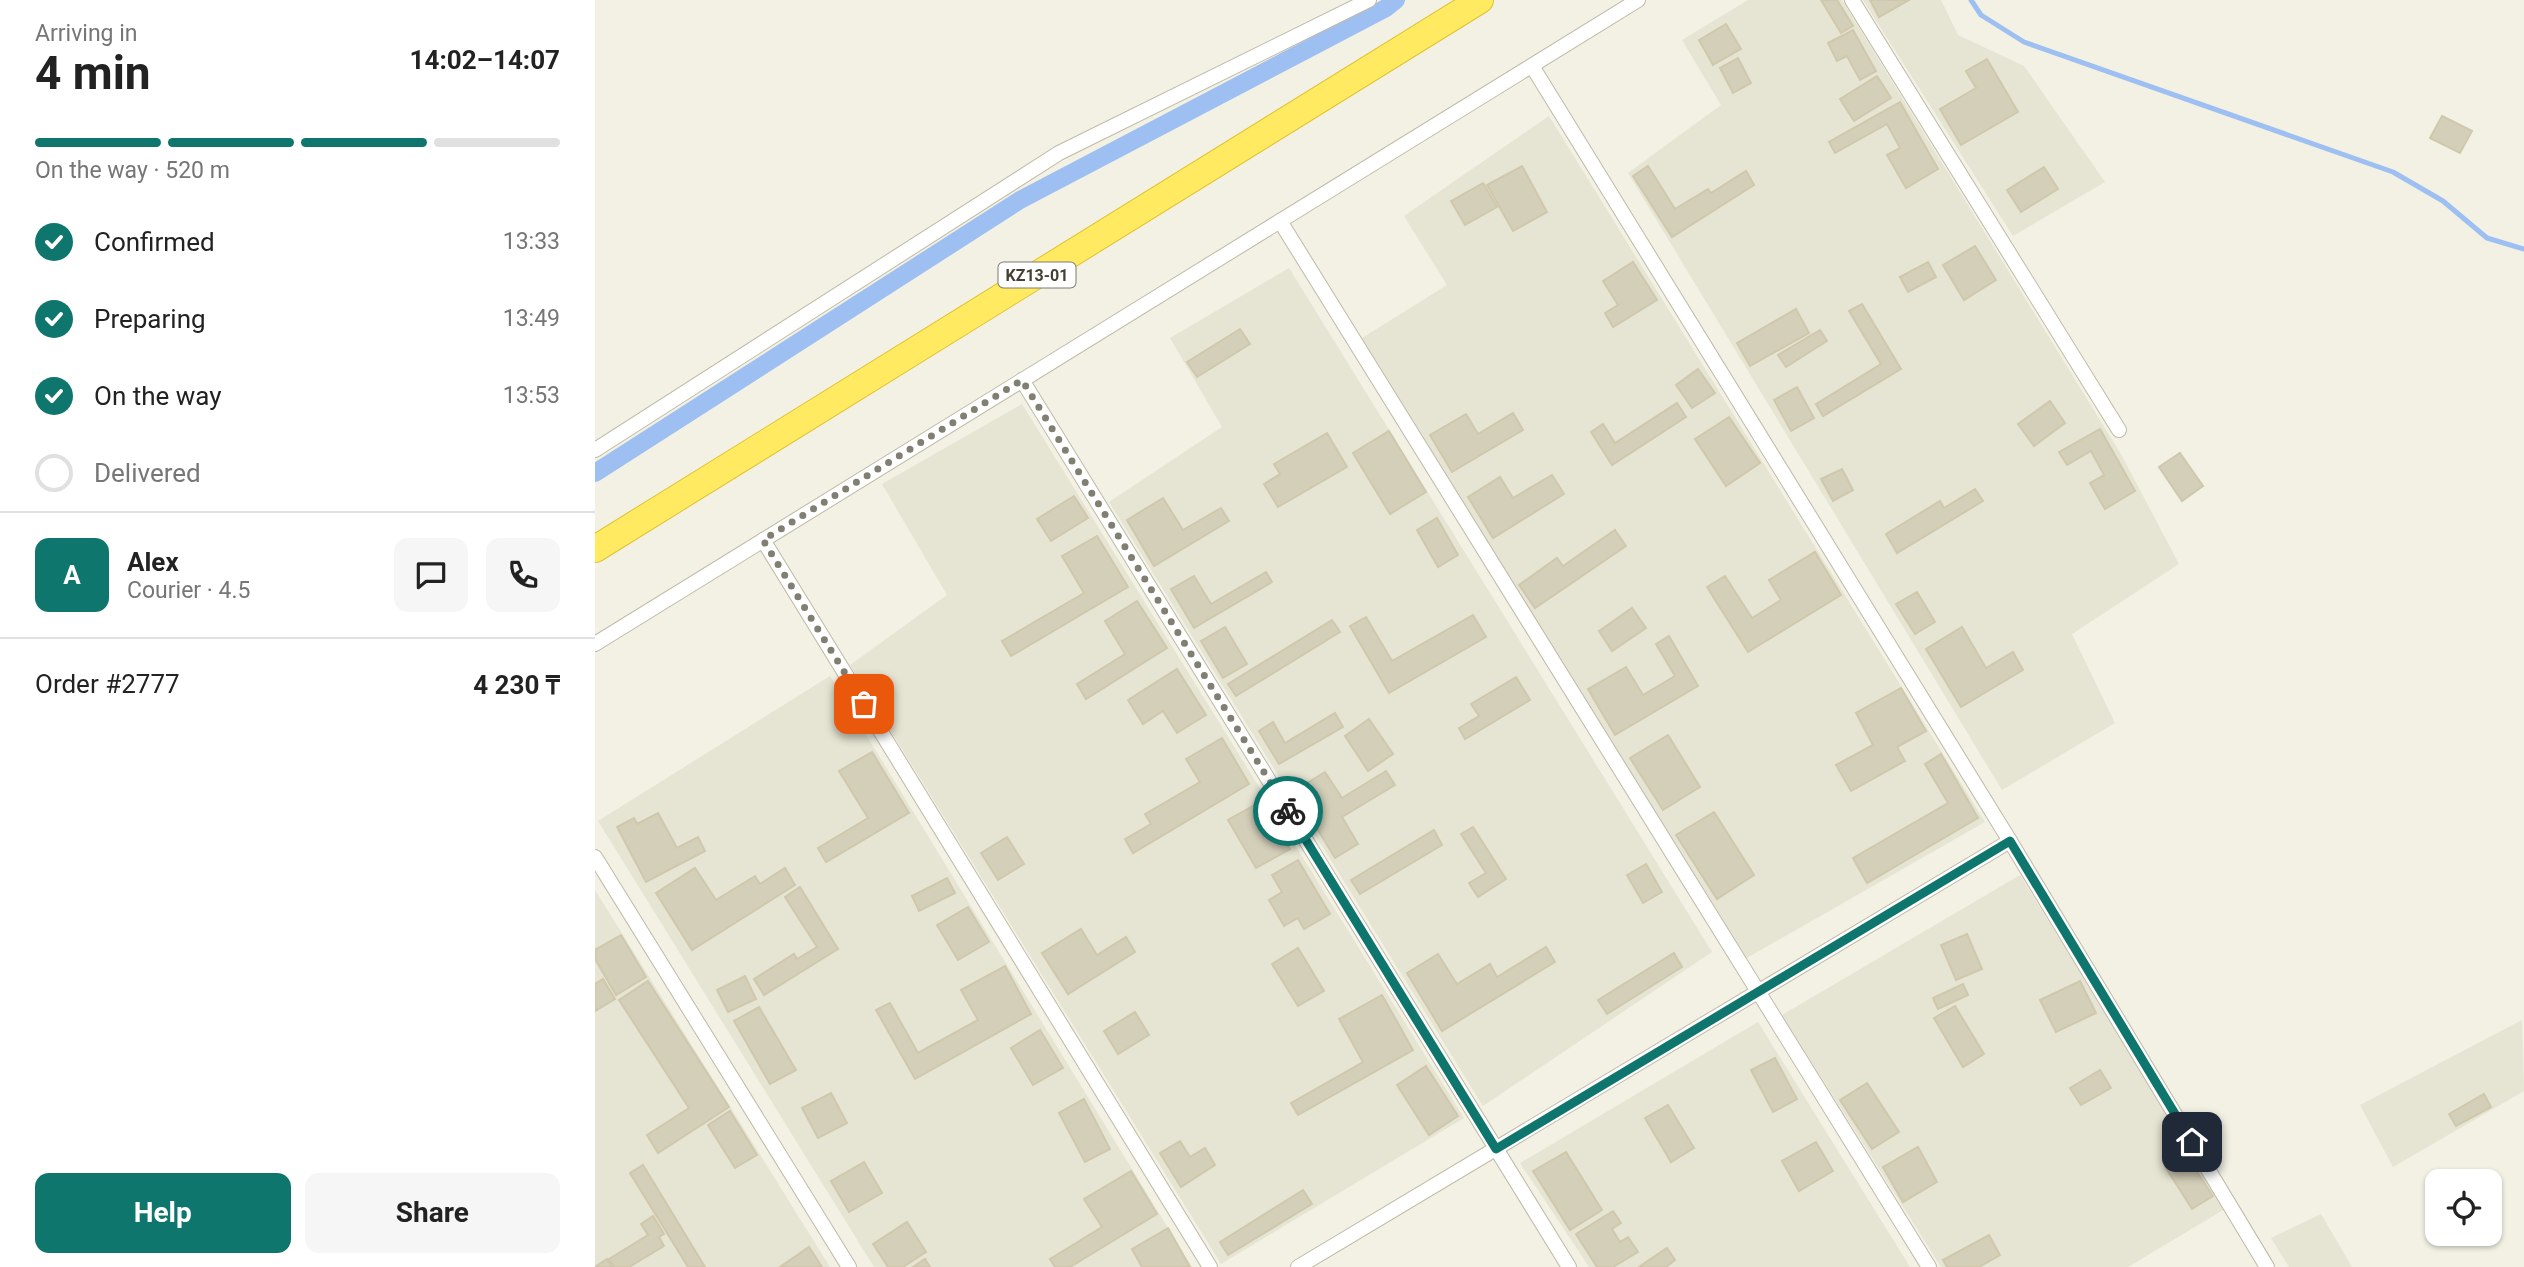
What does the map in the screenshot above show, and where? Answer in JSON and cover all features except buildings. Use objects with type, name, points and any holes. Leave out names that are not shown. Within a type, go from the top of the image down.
[{"type":"highway","name":"KZ13-01","points":[[595,550],[1480,0]]},
{"type":"street","points":[[595,450],[1059,153],[1369,0]]},
{"type":"street","points":[[595,644],[1638,0]]},
{"type":"street","points":[[1852,0],[2119,430]]},
{"type":"street","points":[[1532,65],[2010,841],[2267,1267]]},
{"type":"street","points":[[1280,221],[1929,1267]]},
{"type":"street","points":[[1022,380],[1569,1267]]},
{"type":"street","points":[[763,540],[1210,1267]]},
{"type":"street","points":[[1298,1267],[2010,841]]},
{"type":"street","points":[[595,857],[849,1267]]},
{"type":"shaded area","points":[[1748,0],[1842,0],[2122,456],[2179,564],[2072,634],[2115,723],[2002,790],[1628,173],[1721,105],[1682,40]]},
{"type":"shaded area","points":[[1863,0],[1941,0],[1958,35],[2024,66],[2105,182],[2013,236]]},
{"type":"shaded area","points":[[1549,116],[1985,822],[1745,959],[1362,338],[1447,285],[1404,216]]},
{"type":"shaded area","points":[[1289,268],[1712,952],[1483,1106],[1109,502],[1222,427],[1170,338]]},
{"type":"shaded area","points":[[1022,404],[1464,1118],[1221,1264],[850,665],[947,595],[882,484]]},
{"type":"shaded area","points":[[830,676],[1192,1267],[874,1267],[598,821]]},
{"type":"shaded area","points":[[2020,875],[2225,1209],[2128,1267],[1941,1267],[1782,1015]]},
{"type":"shaded area","points":[[595,890],[830,1267],[595,1267]]},
{"type":"shaded area","points":[[2522,1020],[2524,1091],[2393,1167],[2360,1105]]},
{"type":"shaded area","points":[[1758,1022],[1910,1267],[1589,1267],[1520,1163]]},
{"type":"shaded area","points":[[2321,1214],[2352,1267],[2289,1267],[2271,1238]]},
{"type":"waterway","points":[[595,473],[1020,200],[1386,8],[1396,0]]},
{"type":"waterway","points":[[1971,0],[1981,15],[2024,42],[2393,172],[2443,201],[2487,238],[2524,249]]},
{"type":"way so far","points":[[864,704],[763,540],[1022,380],[1288,811]]},
{"type":"route","points":[[1288,811],[1496,1149],[2010,841],[2192,1142]]}]
